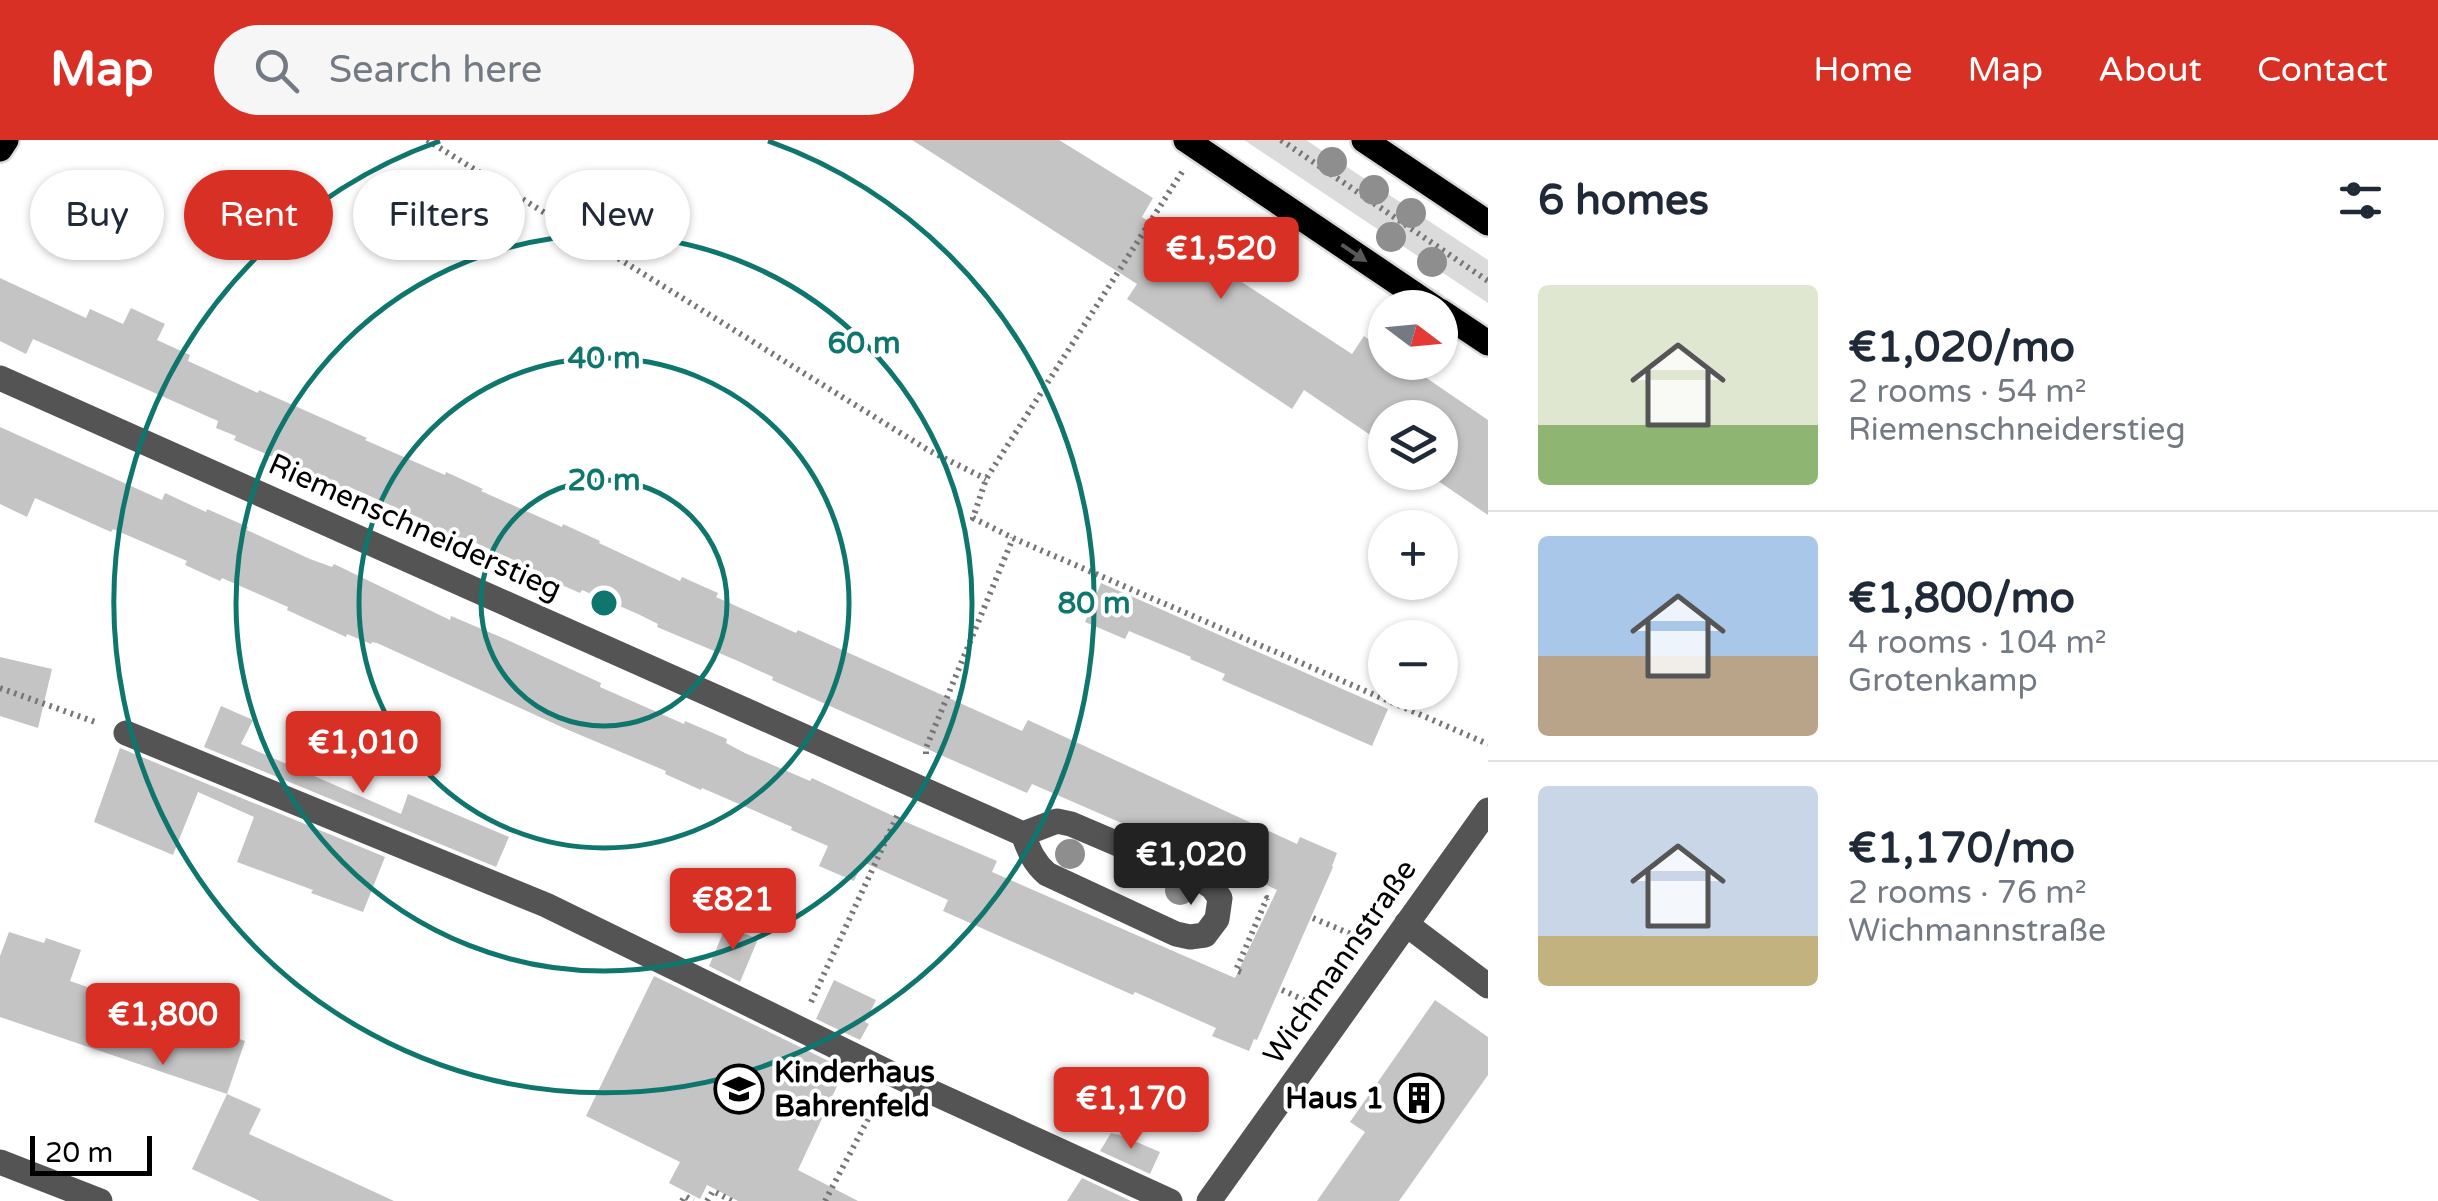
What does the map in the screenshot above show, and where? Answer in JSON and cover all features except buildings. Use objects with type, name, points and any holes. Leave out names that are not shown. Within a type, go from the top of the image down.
[{"type":"main road","points":[[0,149],[6,140]]},
{"type":"main road","points":[[1364,140],[1488,223]]},
{"type":"main road","points":[[1192,144],[1410,290]]},
{"type":"main road","points":[[1458,323],[1488,343]]},
{"type":"street","name":"Riemenschneiderstieg","points":[[0,378],[1023,834]]},
{"type":"street","points":[[126,734],[546,906],[798,1030],[1170,1201]]},
{"type":"street","name":"Wichmannstraße","points":[[1209,1201],[1488,810]]},
{"type":"street","points":[[1057,821],[1071,824],[1200,879],[1220,898],[1218,919],[1204,935],[1176,934],[1047,874],[1037,866],[1023,834],[1057,821]]},
{"type":"street","points":[[1406,924],[1488,986]]},
{"type":"street","points":[[0,1162],[100,1201]]},
{"type":"path","points":[[427,140],[928,450],[986,479]]},
{"type":"path","points":[[1280,140],[1488,281]]},
{"type":"path","points":[[1192,144],[986,479],[973,518],[1488,744]]},
{"type":"path","points":[[926,748],[1013,538]]},
{"type":"path","points":[[0,688],[126,734]]},
{"type":"path","points":[[798,1030],[900,811]]},
{"type":"path","points":[[1240,972],[1236,970],[1251,934],[1267,898],[1272,900]]},
{"type":"path","points":[[1313,918],[1364,940]]},
{"type":"path","points":[[1282,990],[1316,1005]]},
{"type":"path","points":[[825,1201],[892,1074]]},
{"type":"path","points":[[708,1201],[713,1190],[732,1201]]},
{"type":"path","points":[[682,1201],[685,1196],[694,1201]]},
{"type":"shaded area","points":[[1244,140],[1306,140],[1488,260],[1488,303]]},
{"type":"place","name":"Kinderhaus Bahrenfeld","points":[[739,1089]]},
{"type":"place","name":"Haus 1","points":[[1419,1098]]}]
